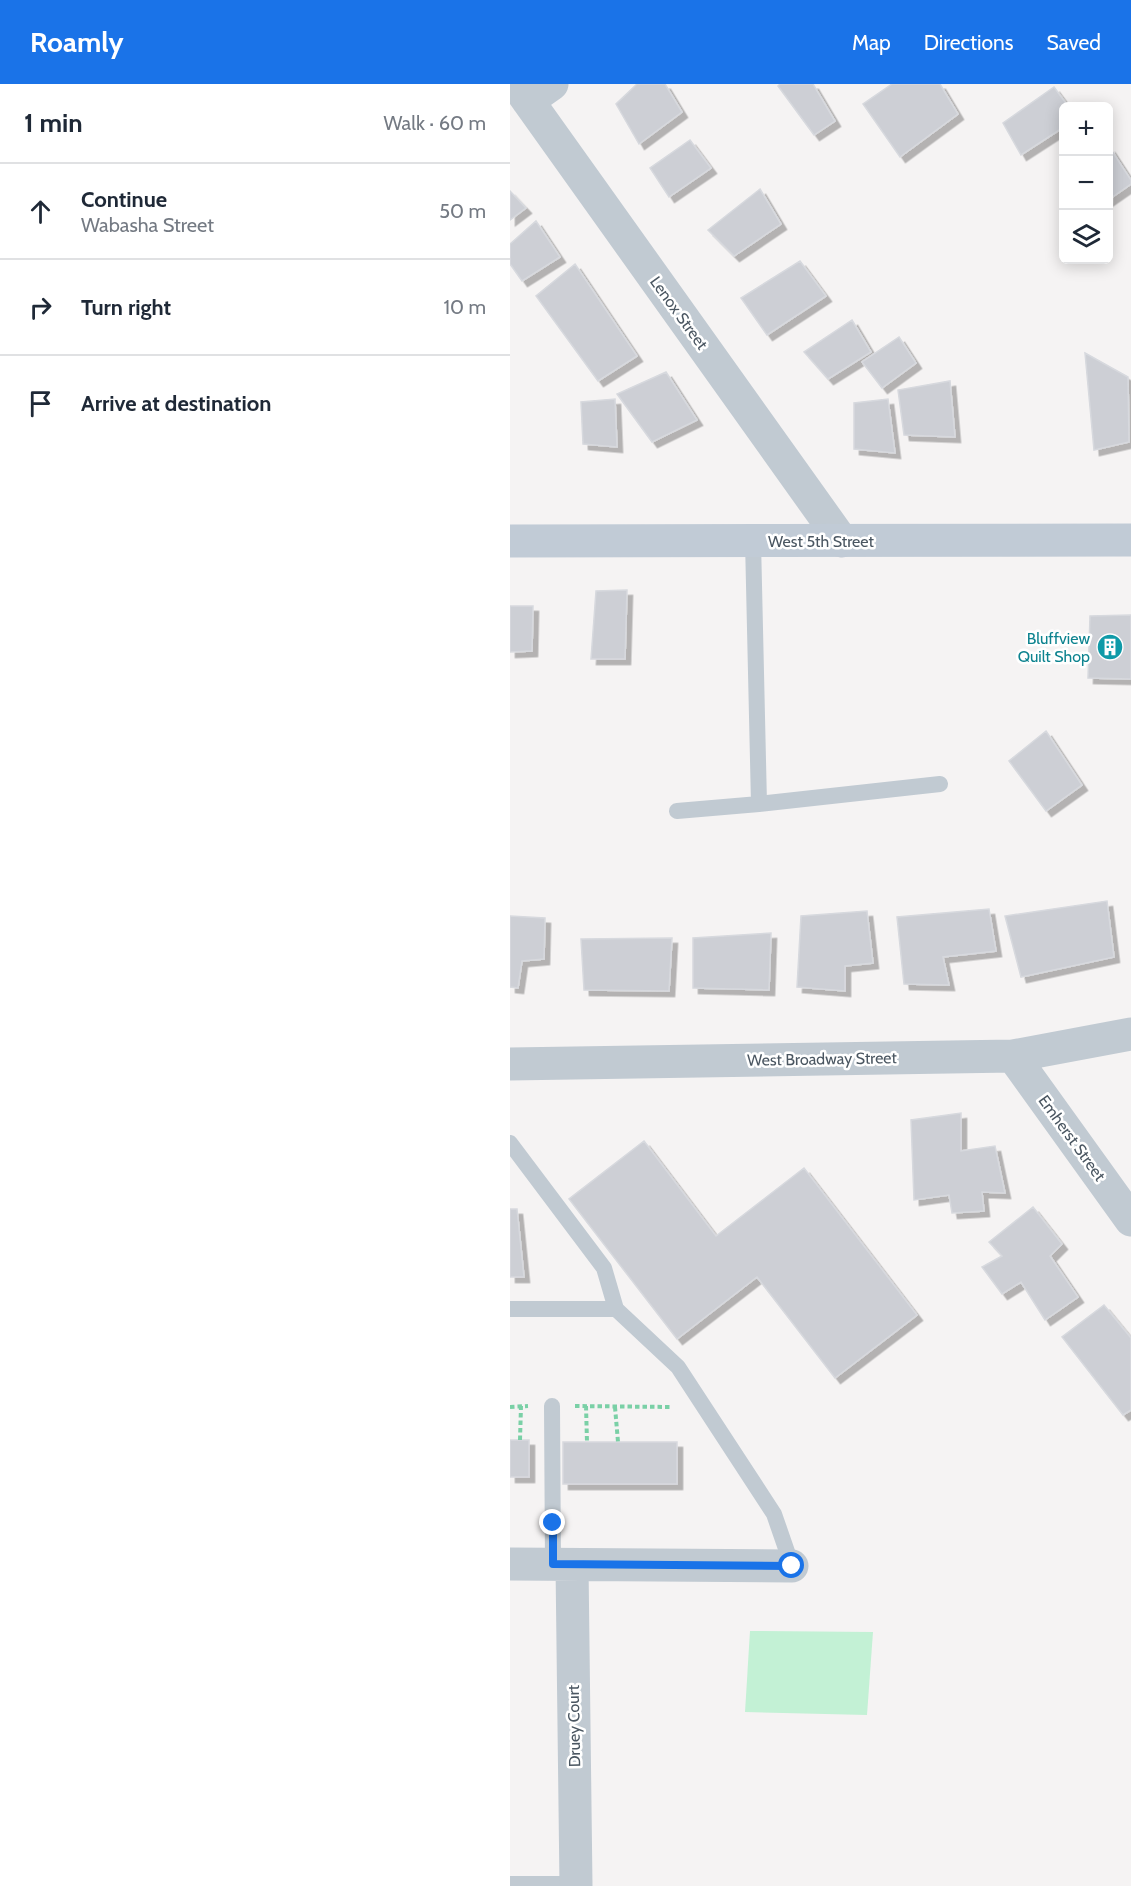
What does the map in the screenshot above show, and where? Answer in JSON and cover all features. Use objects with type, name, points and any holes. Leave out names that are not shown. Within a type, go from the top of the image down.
[{"type":"main road","name":"West 5th Street","points":[[510,542],[1131,540]]},
{"type":"street","name":"Lenox Street","points":[[529,94],[842,541]]},
{"type":"street","name":"West Broadway Street","points":[[510,1064],[1013,1056],[1131,1034]]},
{"type":"street","name":"Emherst Street","points":[[1013,1056],[1131,1220]]},
{"type":"street","points":[[510,1564],[792,1566]]},
{"type":"street","name":"Druey Court","points":[[563,1565],[576,1885]]},
{"type":"lane","points":[[753,541],[759,804]]},
{"type":"lane","points":[[677,811],[940,784]]},
{"type":"lane","points":[[510,1143],[604,1268],[616,1309],[678,1367],[774,1514],[792,1566]]},
{"type":"lane","points":[[510,1309],[616,1309]]},
{"type":"lane","points":[[552,1406],[563,1565]]},
{"type":"lane","points":[[510,1884],[576,1885]]},
{"type":"path","points":[[510,1407],[670,1407]]},
{"type":"path","points":[[520,1440],[521,1407]]},
{"type":"path","points":[[586,1407],[587,1442]]},
{"type":"path","points":[[615,1407],[618,1442]]},
{"type":"green space","points":[[750,1631],[873,1632],[867,1715],[745,1712]]},
{"type":"building","points":[[637,84],[665,84],[682,112],[639,144],[616,104]]},
{"type":"building","points":[[780,84],[813,84],[835,121],[814,135],[778,86]]},
{"type":"building","points":[[892,84],[940,84],[958,114],[900,157],[863,104]]},
{"type":"building","points":[[1054,87],[1065,102],[1059,102],[1059,130],[1021,155],[1003,123]]},
{"type":"building","points":[[690,140],[711,168],[669,197],[650,168]]},
{"type":"building","points":[[1113,153],[1131,180],[1131,184],[1113,197]]},
{"type":"building","points":[[760,189],[781,224],[734,256],[708,230]]},
{"type":"building","points":[[510,191],[526,208],[510,220]]},
{"type":"building","points":[[536,221],[560,257],[522,281],[510,264],[510,244]]},
{"type":"building","points":[[800,261],[826,296],[767,335],[741,298]]},
{"type":"building","points":[[575,264],[637,356],[598,381],[536,296]]},
{"type":"building","points":[[852,320],[871,352],[828,379],[804,352]]},
{"type":"building","points":[[899,337],[916,363],[882,388],[862,362]]},
{"type":"building","points":[[1085,353],[1128,377],[1129,442],[1094,450]]},
{"type":"building","points":[[666,372],[697,420],[652,442],[617,394]]},
{"type":"building","points":[[950,381],[955,437],[904,435],[898,390]]},
{"type":"building","points":[[615,399],[617,447],[583,444],[581,402]]},
{"type":"building","points":[[888,399],[895,453],[854,449],[854,403]]},
{"type":"building","points":[[627,590],[625,659],[591,659],[596,591]]},
{"type":"building","points":[[510,606],[533,606],[532,651],[510,652]]},
{"type":"building","name":"Bluffview Quilt Shop","points":[[1131,615],[1131,679],[1088,678],[1090,616]]},
{"type":"building","points":[[1046,731],[1082,785],[1046,811],[1009,761]]},
{"type":"building","points":[[1107,901],[1114,957],[1021,977],[1005,916]]},
{"type":"building","points":[[989,909],[996,951],[943,957],[949,985],[904,984],[897,917]]},
{"type":"building","points":[[867,911],[873,963],[845,966],[845,991],[797,987],[801,916]]},
{"type":"building","points":[[510,916],[545,918],[544,959],[522,961],[518,988],[510,987]]},
{"type":"building","points":[[771,933],[769,990],[693,988],[693,938]]},
{"type":"building","points":[[672,938],[669,991],[584,990],[581,939]]},
{"type":"building","points":[[961,1113],[961,1151],[995,1146],[1005,1193],[982,1192],[984,1211],[952,1213],[949,1195],[914,1200],[911,1120]]},
{"type":"building","points":[[644,1141],[716,1236],[804,1168],[917,1315],[835,1378],[757,1277],[677,1339],[569,1199]]},
{"type":"building","points":[[1033,1207],[1062,1244],[1050,1256],[1078,1297],[1045,1320],[1021,1282],[1002,1294],[982,1267],[1002,1256],[989,1242]]},
{"type":"building","points":[[510,1209],[517,1209],[524,1277],[510,1277]]},
{"type":"building","points":[[1104,1305],[1131,1338],[1131,1410],[1123,1415],[1062,1337]]},
{"type":"building","points":[[510,1440],[529,1440],[529,1477],[510,1477]]},
{"type":"building","points":[[563,1442],[677,1442],[677,1484],[563,1484]]},
{"type":"place","name":"Bluffview Quilt Shop","points":[[1110,647]]},
{"type":"route","points":[[553,1523],[553,1564],[792,1566]]}]
